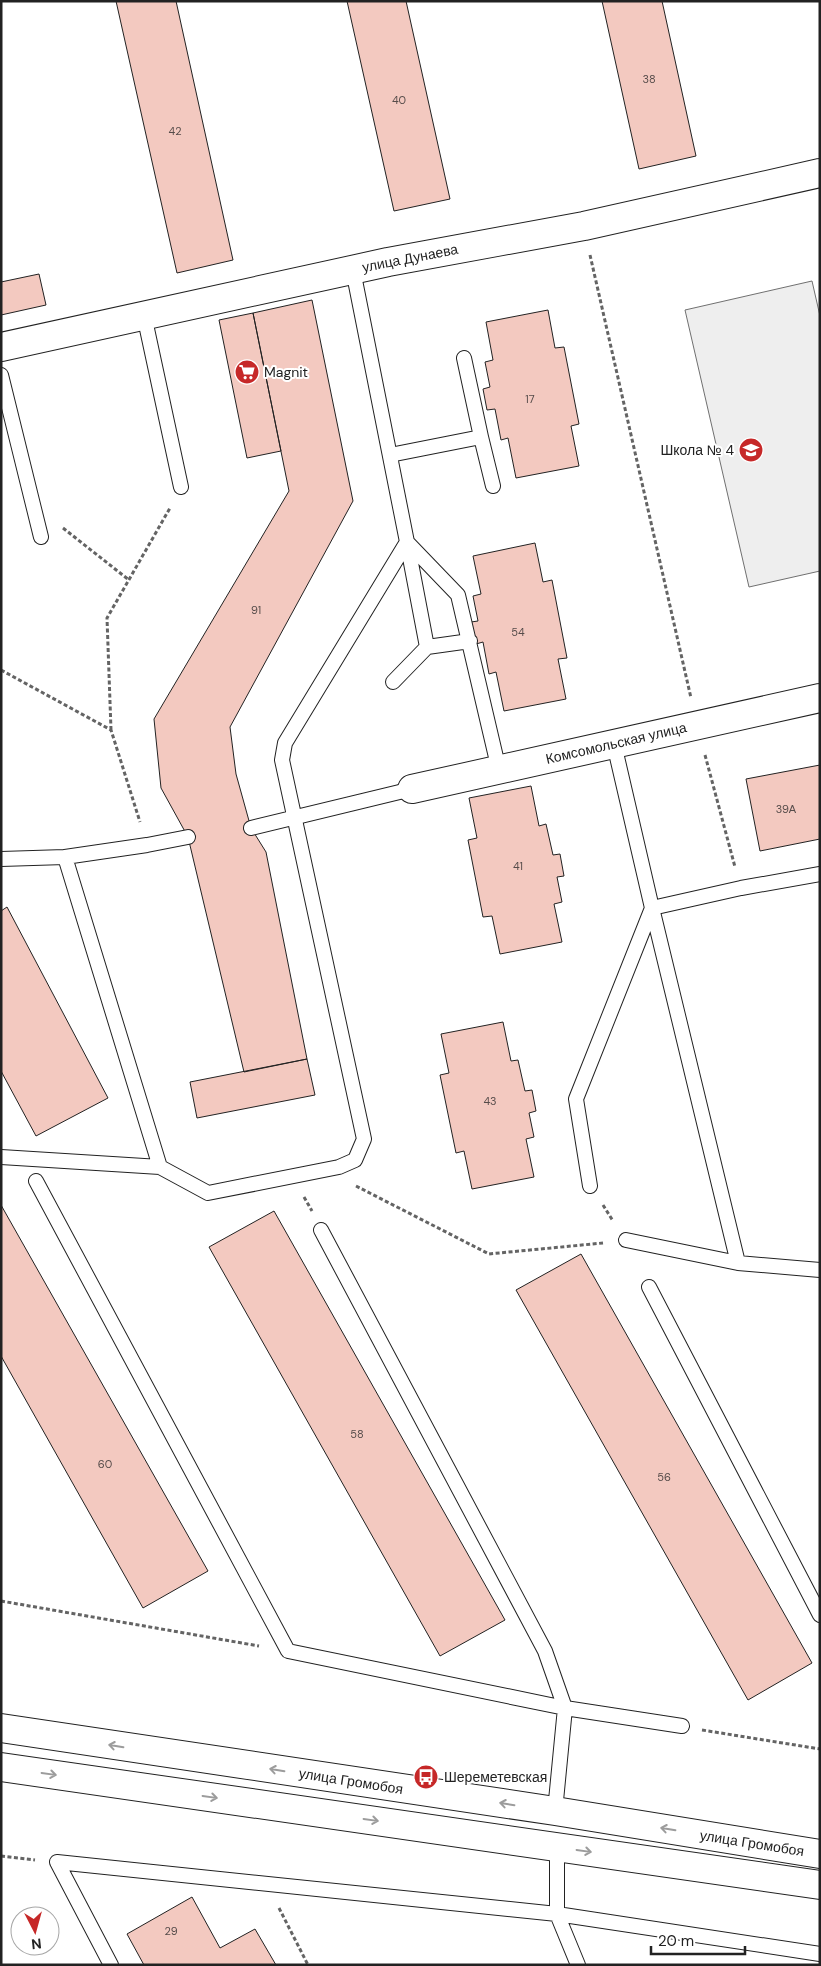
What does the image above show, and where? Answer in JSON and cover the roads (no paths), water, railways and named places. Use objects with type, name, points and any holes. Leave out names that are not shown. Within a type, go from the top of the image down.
[{"type":"main road","name":"улица Дунаева","points":[[1,347],[354,270],[584,226],[820,173]]},
{"type":"main road","name":"Комсомольская улица","points":[[412,788],[820,698]]},
{"type":"main road","name":"улица Громобоя","points":[[1,1728],[555,1811],[820,1854]]},
{"type":"main road","points":[[1,1767],[820,1885]]},
{"type":"lane","points":[[354,270],[427,648]]},
{"type":"lane","points":[[144,315],[181,487]]},
{"type":"lane","points":[[464,358],[493,486]]},
{"type":"lane","points":[[1,375],[41,538]]},
{"type":"lane","points":[[390,456],[481,437]]},
{"type":"lane","points":[[407,542],[458,595],[499,770]]},
{"type":"lane","points":[[1,1157],[160,1167],[208,1193],[340,1167],[355,1160],[364,1138],[296,817],[282,760],[285,743],[407,542]]},
{"type":"lane","points":[[393,682],[427,648],[470,641]]},
{"type":"lane","points":[[614,744],[618,770],[738,1263]]},
{"type":"lane","points":[[251,828],[412,788]]},
{"type":"lane","points":[[1,859],[65,857],[188,837]]},
{"type":"lane","points":[[65,857],[160,1167]]},
{"type":"lane","points":[[652,908],[741,888],[820,874]]},
{"type":"lane","points":[[590,1186],[576,1099],[652,908]]},
{"type":"lane","points":[[36,1181],[288,1651],[565,1708],[682,1726]]},
{"type":"lane","points":[[321,1230],[546,1651],[565,1708],[555,1811]]},
{"type":"lane","points":[[626,1240],[738,1263],[820,1270]]},
{"type":"lane","points":[[649,1287],[820,1615]]},
{"type":"lane","points":[[557,1847],[557,1914],[578,1965]]},
{"type":"lane","points":[[111,1965],[57,1862],[557,1914],[820,1954]]},
{"type":"place","name":"Magnit","points":[[247,372]]},
{"type":"place","name":"Школа № 4","points":[[751,450]]},
{"type":"place","name":"Шереметевская","points":[[426,1777]]}]
